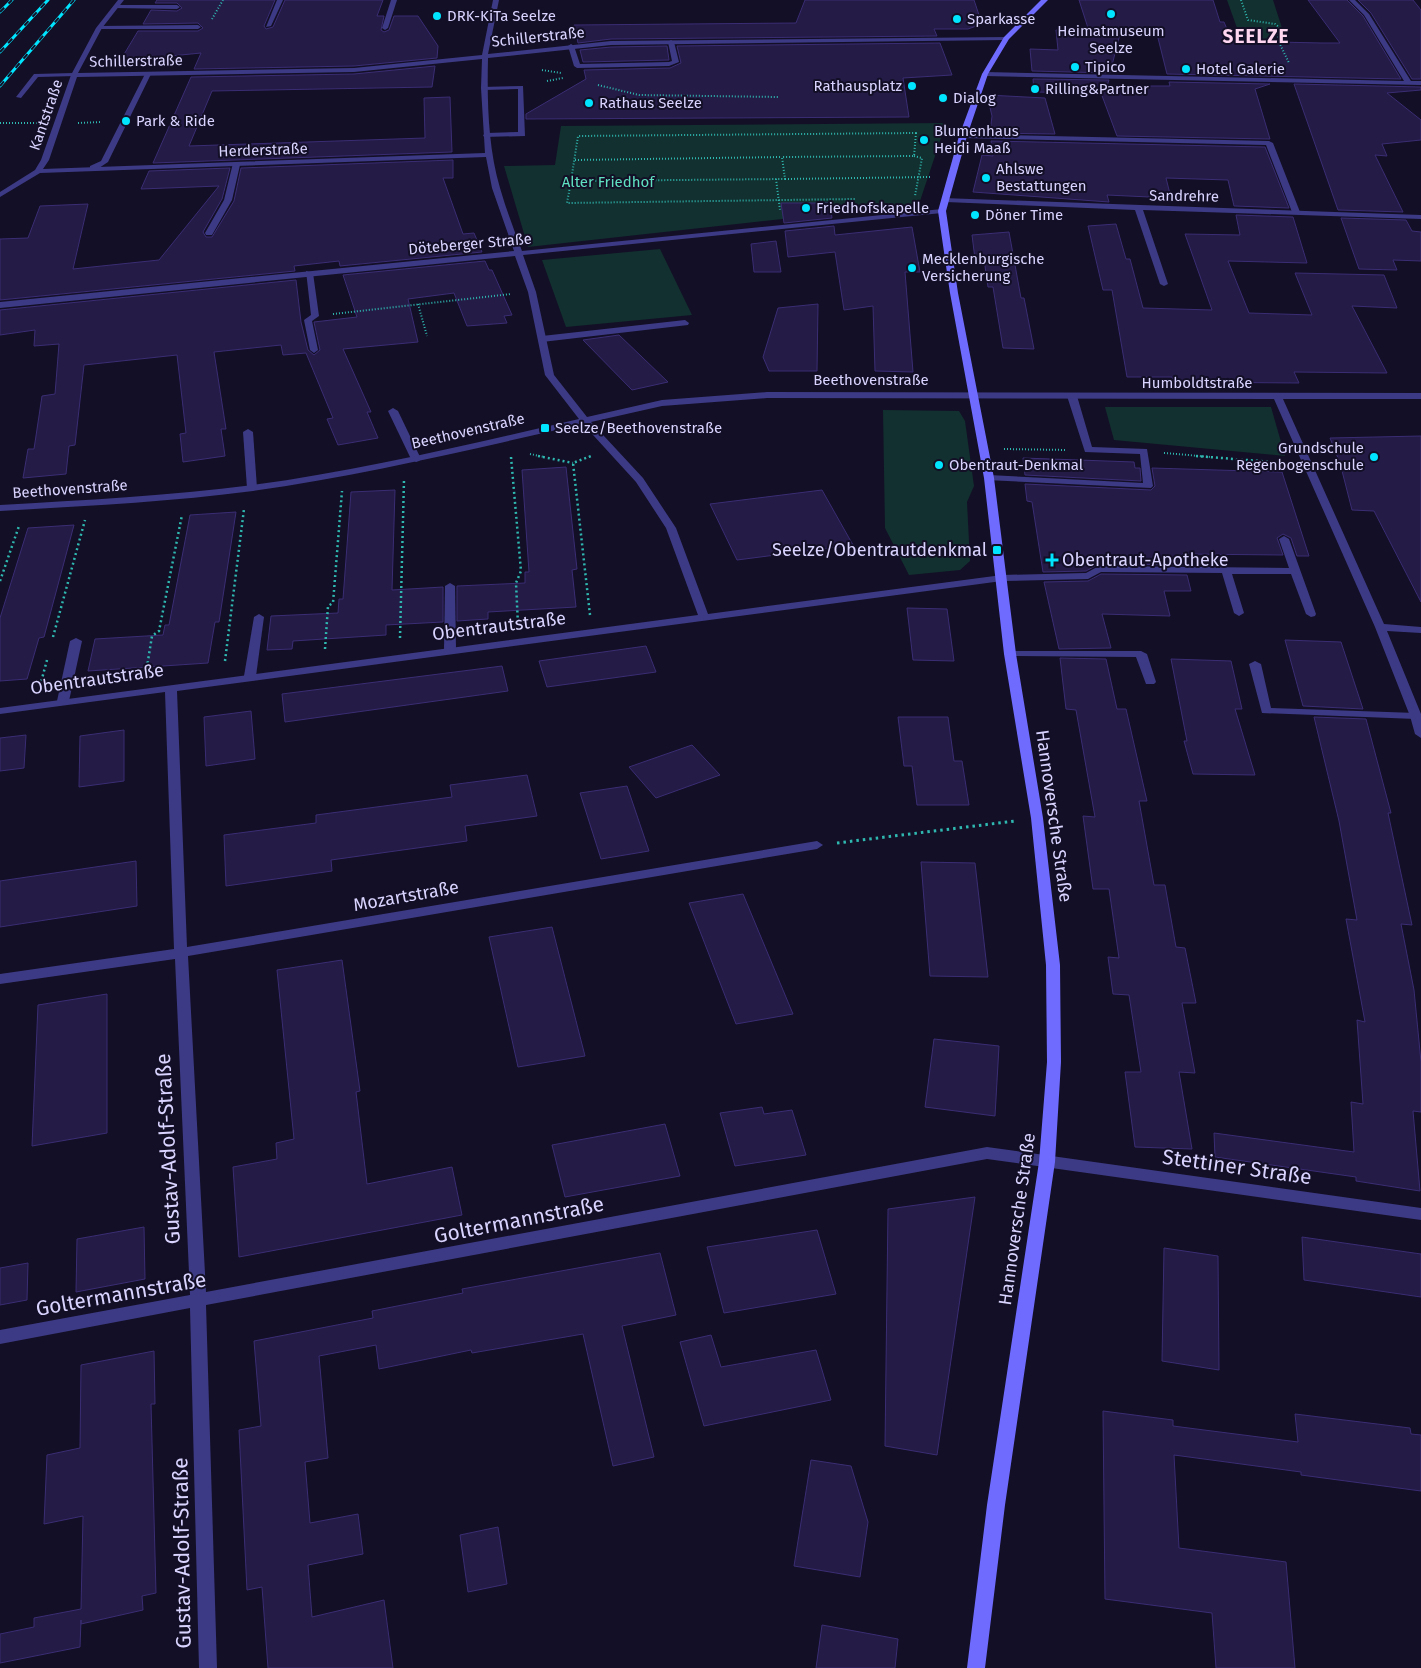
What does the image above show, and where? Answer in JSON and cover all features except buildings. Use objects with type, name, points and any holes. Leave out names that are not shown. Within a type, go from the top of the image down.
[{"type":"street","name":"Kantstraße","points":[[0,195],[38,171],[45,160],[74,75],[99,28],[121,0]]},
{"type":"street","points":[[268,26],[280,0]]},
{"type":"street","points":[[385,28],[394,0]]},
{"type":"street","points":[[496,0],[485,55],[484,88],[489,155],[496,188],[532,292],[550,376],[584,420],[640,480],[671,528],[704,617]]},
{"type":"street","points":[[942,210],[963,136],[985,74],[1006,38],[1045,0]]},
{"type":"street","points":[[1352,0],[1366,14],[1409,82]]},
{"type":"street","points":[[115,7],[177,7]]},
{"type":"street","points":[[99,28],[198,27]]},
{"type":"street","name":"Schillerstraße","points":[[20,97],[36,75],[354,70],[571,46],[671,42],[1006,38]]},
{"type":"street","points":[[571,46],[578,66],[639,65],[676,62],[671,42]]},
{"type":"street","points":[[93,168],[104,162],[148,74]]},
{"type":"street","points":[[985,74],[1421,83]]},
{"type":"street","points":[[484,88],[521,87],[522,134],[487,135]]},
{"type":"street","points":[[963,136],[1269,143],[1296,212]]},
{"type":"street","name":"Herderstraße","points":[[38,171],[489,155]]},
{"type":"street","points":[[209,233],[228,200],[236,165]]},
{"type":"street","name":"Sandrehre","points":[[946,200],[1421,217]]},
{"type":"street","points":[[1138,208],[1164,284]]},
{"type":"street","name":"Döteberger Straße","points":[[0,304],[942,210]]},
{"type":"street","name":"Hannoversche Straße","points":[[942,210],[954,293],[989,478],[1010,654],[1037,818],[1053,965],[1054,1062],[1047,1162],[996,1506],[976,1668]]},
{"type":"street","points":[[309,273],[315,316],[308,320],[314,350]]},
{"type":"street","points":[[542,339],[685,323]]},
{"type":"street","name":"Beethovenstraße","points":[[0,508],[186,495],[249,488],[344,473],[404,462],[509,436],[662,403],[718,397],[767,395],[972,395]]},
{"type":"street","name":"Humboldtstraße","points":[[972,395],[1421,396]]},
{"type":"street","points":[[989,478],[1148,486],[1144,452],[1088,450],[1072,396]]},
{"type":"street","points":[[1278,397],[1380,627],[1416,716],[1421,734]]},
{"type":"street","points":[[393,411],[416,459]]},
{"type":"street","points":[[248,432],[249,488]]},
{"type":"street","points":[[1284,539],[1311,614]]},
{"type":"street","name":"Obentrautstraße","points":[[0,711],[323,666],[592,633],[1002,578],[1088,576],[1099,569],[1295,571]]},
{"type":"street","points":[[1226,570],[1239,613]]},
{"type":"street","points":[[450,586],[450,650]]},
{"type":"street","points":[[250,676],[259,617]]},
{"type":"street","points":[[1380,627],[1421,630]]},
{"type":"street","points":[[63,701],[76,641]]},
{"type":"street","points":[[1010,654],[1141,654],[1150,682]]},
{"type":"street","points":[[1255,664],[1266,711],[1416,716]]},
{"type":"street","name":"Gustav-Adolf-Straße","points":[[171,687],[181,954],[198,1302],[208,1668]]},
{"type":"street","name":"Mozartstraße","points":[[0,979],[181,954],[817,845]]},
{"type":"street","name":"Goltermannstraße","points":[[0,1338],[987,1153],[1047,1162]]},
{"type":"street","name":"Stettiner Straße","points":[[1047,1162],[1421,1214]]},
{"type":"path","points":[[1241,0],[1248,20],[1275,24],[1279,27],[1278,40],[1296,80]]},
{"type":"path","points":[[535,68],[564,74]]},
{"type":"path","points":[[547,81],[569,76]]},
{"type":"path","points":[[592,83],[639,95],[778,97]]},
{"type":"path","points":[[0,124],[162,122]]},
{"type":"path","points":[[856,199],[567,204],[578,136],[916,133],[914,156]]},
{"type":"path","points":[[782,156],[786,179]]},
{"type":"path","points":[[575,160],[782,156],[914,156],[922,158],[914,198]]},
{"type":"path","points":[[571,181],[951,177]]},
{"type":"path","points":[[776,179],[783,227]]},
{"type":"path","points":[[315,316],[532,292]]},
{"type":"path","points":[[418,304],[427,336]]},
{"type":"path","points":[[509,436],[521,571],[516,583],[519,641]]},
{"type":"path","points":[[510,450],[573,463],[609,447]]},
{"type":"path","points":[[984,449],[1088,450]]},
{"type":"path","points":[[1144,452],[1307,465]]},
{"type":"path","points":[[400,656],[404,462]]},
{"type":"path","points":[[573,463],[592,633]]},
{"type":"path","points":[[323,666],[328,606],[333,603],[344,473]]},
{"type":"path","points":[[222,680],[249,488]]},
{"type":"path","points":[[142,691],[152,636],[159,630],[186,495]]},
{"type":"path","points":[[53,638],[90,503]]},
{"type":"path","points":[[0,581],[26,507]]},
{"type":"path","points":[[34,706],[48,657]]},
{"type":"path","points":[[817,845],[1037,818]]},
{"type":"green space","points":[[1227,0],[1273,0],[1283,31],[1273,34],[1275,42],[1242,42]]},
{"type":"green space","name":"Alter Friedhof","points":[[946,123],[919,204],[528,247],[504,166],[555,165],[561,126]]},
{"type":"green space","points":[[660,249],[692,315],[566,327],[542,260]]},
{"type":"green space","points":[[1105,407],[1271,407],[1285,456],[1114,440]]},
{"type":"green space","points":[[883,410],[959,411],[965,421],[974,486],[967,502],[970,561],[960,570],[909,575],[885,528]]},
{"type":"railway","points":[[0,12],[12,0]]},
{"type":"railway","points":[[0,52],[48,0]]},
{"type":"railway","points":[[0,86],[74,0]]},
{"type":"place","name":"Heimatmuseum Seelze","points":[[1111,14]]},
{"type":"place","name":"DRK-KiTa Seelze","points":[[437,16]]},
{"type":"place","name":"Sparkasse","points":[[957,19]]},
{"type":"place","name":"Tipico","points":[[1075,67]]},
{"type":"place","name":"Hotel Galerie","points":[[1186,69]]},
{"type":"place","name":"Rathausplatz","points":[[912,86]]},
{"type":"place","name":"Rilling&Partner","points":[[1035,89]]},
{"type":"place","name":"Dialog","points":[[943,98]]},
{"type":"place","name":"Rathaus Seelze","points":[[589,103]]},
{"type":"place","name":"Park & Ride","points":[[126,121]]},
{"type":"place","name":"Blumenhaus Heidi Maaß","points":[[924,140]]},
{"type":"place","name":"Ahlswe Bestattungen","points":[[986,178]]},
{"type":"place","name":"Friedhofskapelle","points":[[806,208]]},
{"type":"place","name":"Döner Time","points":[[975,215]]},
{"type":"place","name":"Mecklenburgische Versicherung","points":[[912,268]]},
{"type":"place","name":"Seelze/Beethovenstraße","points":[[545,428]]},
{"type":"place","name":"Grundschule Regenbogenschule","points":[[1374,457]]},
{"type":"place","name":"Obentraut-Denkmal","points":[[939,465]]},
{"type":"place","name":"Seelze/Obentrautdenkmal","points":[[997,550]]},
{"type":"place","name":"Obentraut-Apotheke","points":[[1052,560]]},
{"type":"district","name":"SEELZE","points":[[1256,36]]}]
